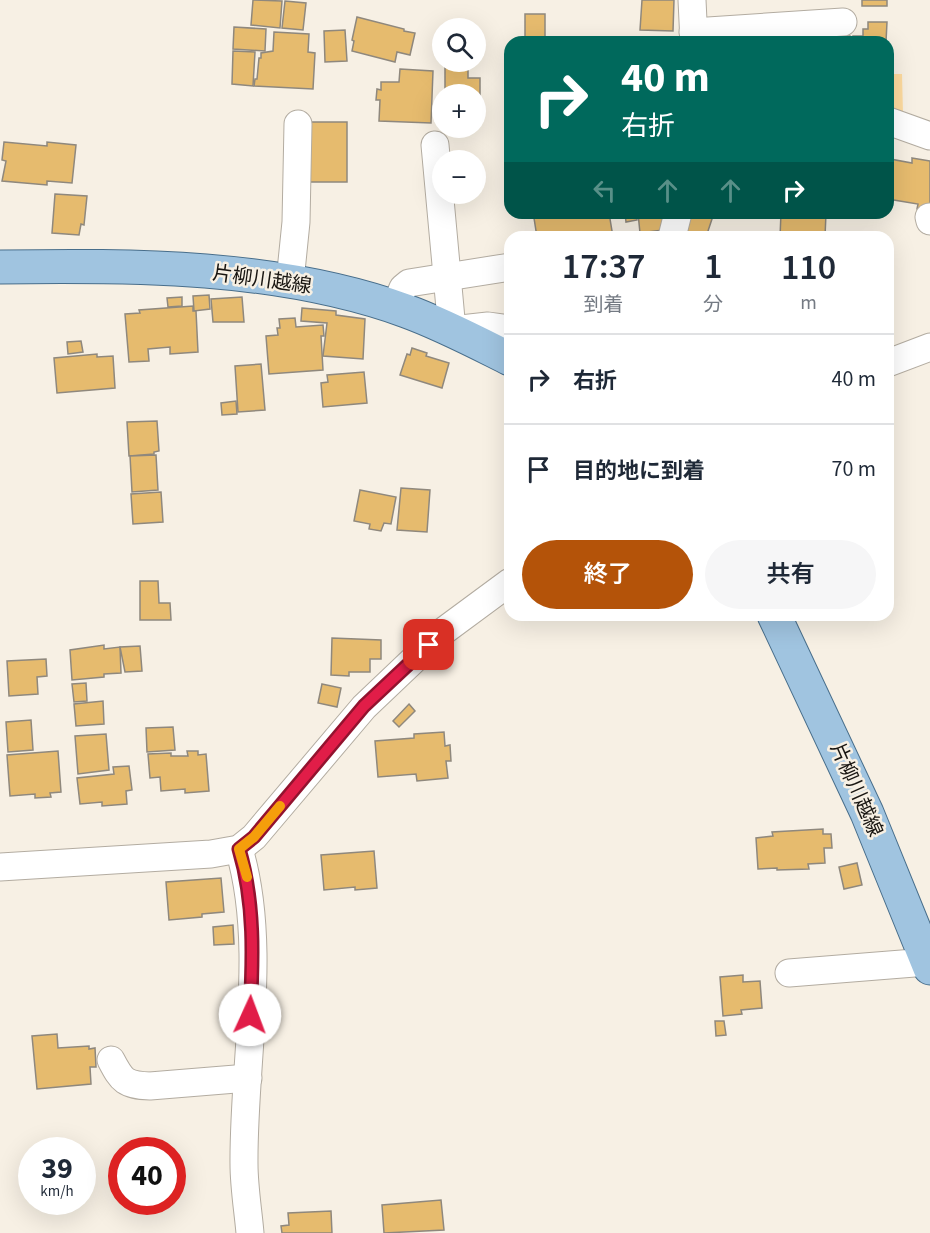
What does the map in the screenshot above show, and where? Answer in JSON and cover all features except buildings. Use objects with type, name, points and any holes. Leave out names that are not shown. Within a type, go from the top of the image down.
[{"type":"main road","name":"片柳川越線","points":[[0,267],[87,266],[243,274],[290,281],[340,291],[395,307],[452,330],[504,356]]},
{"type":"main road","name":"片柳川越線","points":[[777,621],[867,813],[929,965]]},
{"type":"street","points":[[692,0],[694,36]]},
{"type":"street","points":[[704,36],[843,22]]},
{"type":"street","points":[[894,123],[930,136]]},
{"type":"street","points":[[290,281],[296,222],[298,124]]},
{"type":"street","points":[[435,145],[452,330],[488,326],[504,328]]},
{"type":"street","points":[[395,307],[403,288],[409,283],[504,268]]},
{"type":"street","points":[[894,361],[930,347]]},
{"type":"street","points":[[0,867],[211,854],[239,849],[254,837],[364,706],[445,630],[504,586]]},
{"type":"street","points":[[239,849],[248,878],[253,951],[244,1166],[250,1233]]},
{"type":"street","points":[[789,973],[929,965]]},
{"type":"street","points":[[111,1060],[120,1078],[135,1085],[150,1086],[248,1078]]},
{"type":"shaded area","points":[[894,74],[902,74],[903,114],[894,114]]},
{"type":"slow traffic","points":[[247,877],[239,849],[254,837],[280,806]]},
{"type":"route","points":[[250,1015],[253,951],[248,878],[239,849],[254,837],[364,706],[429,645]]}]
